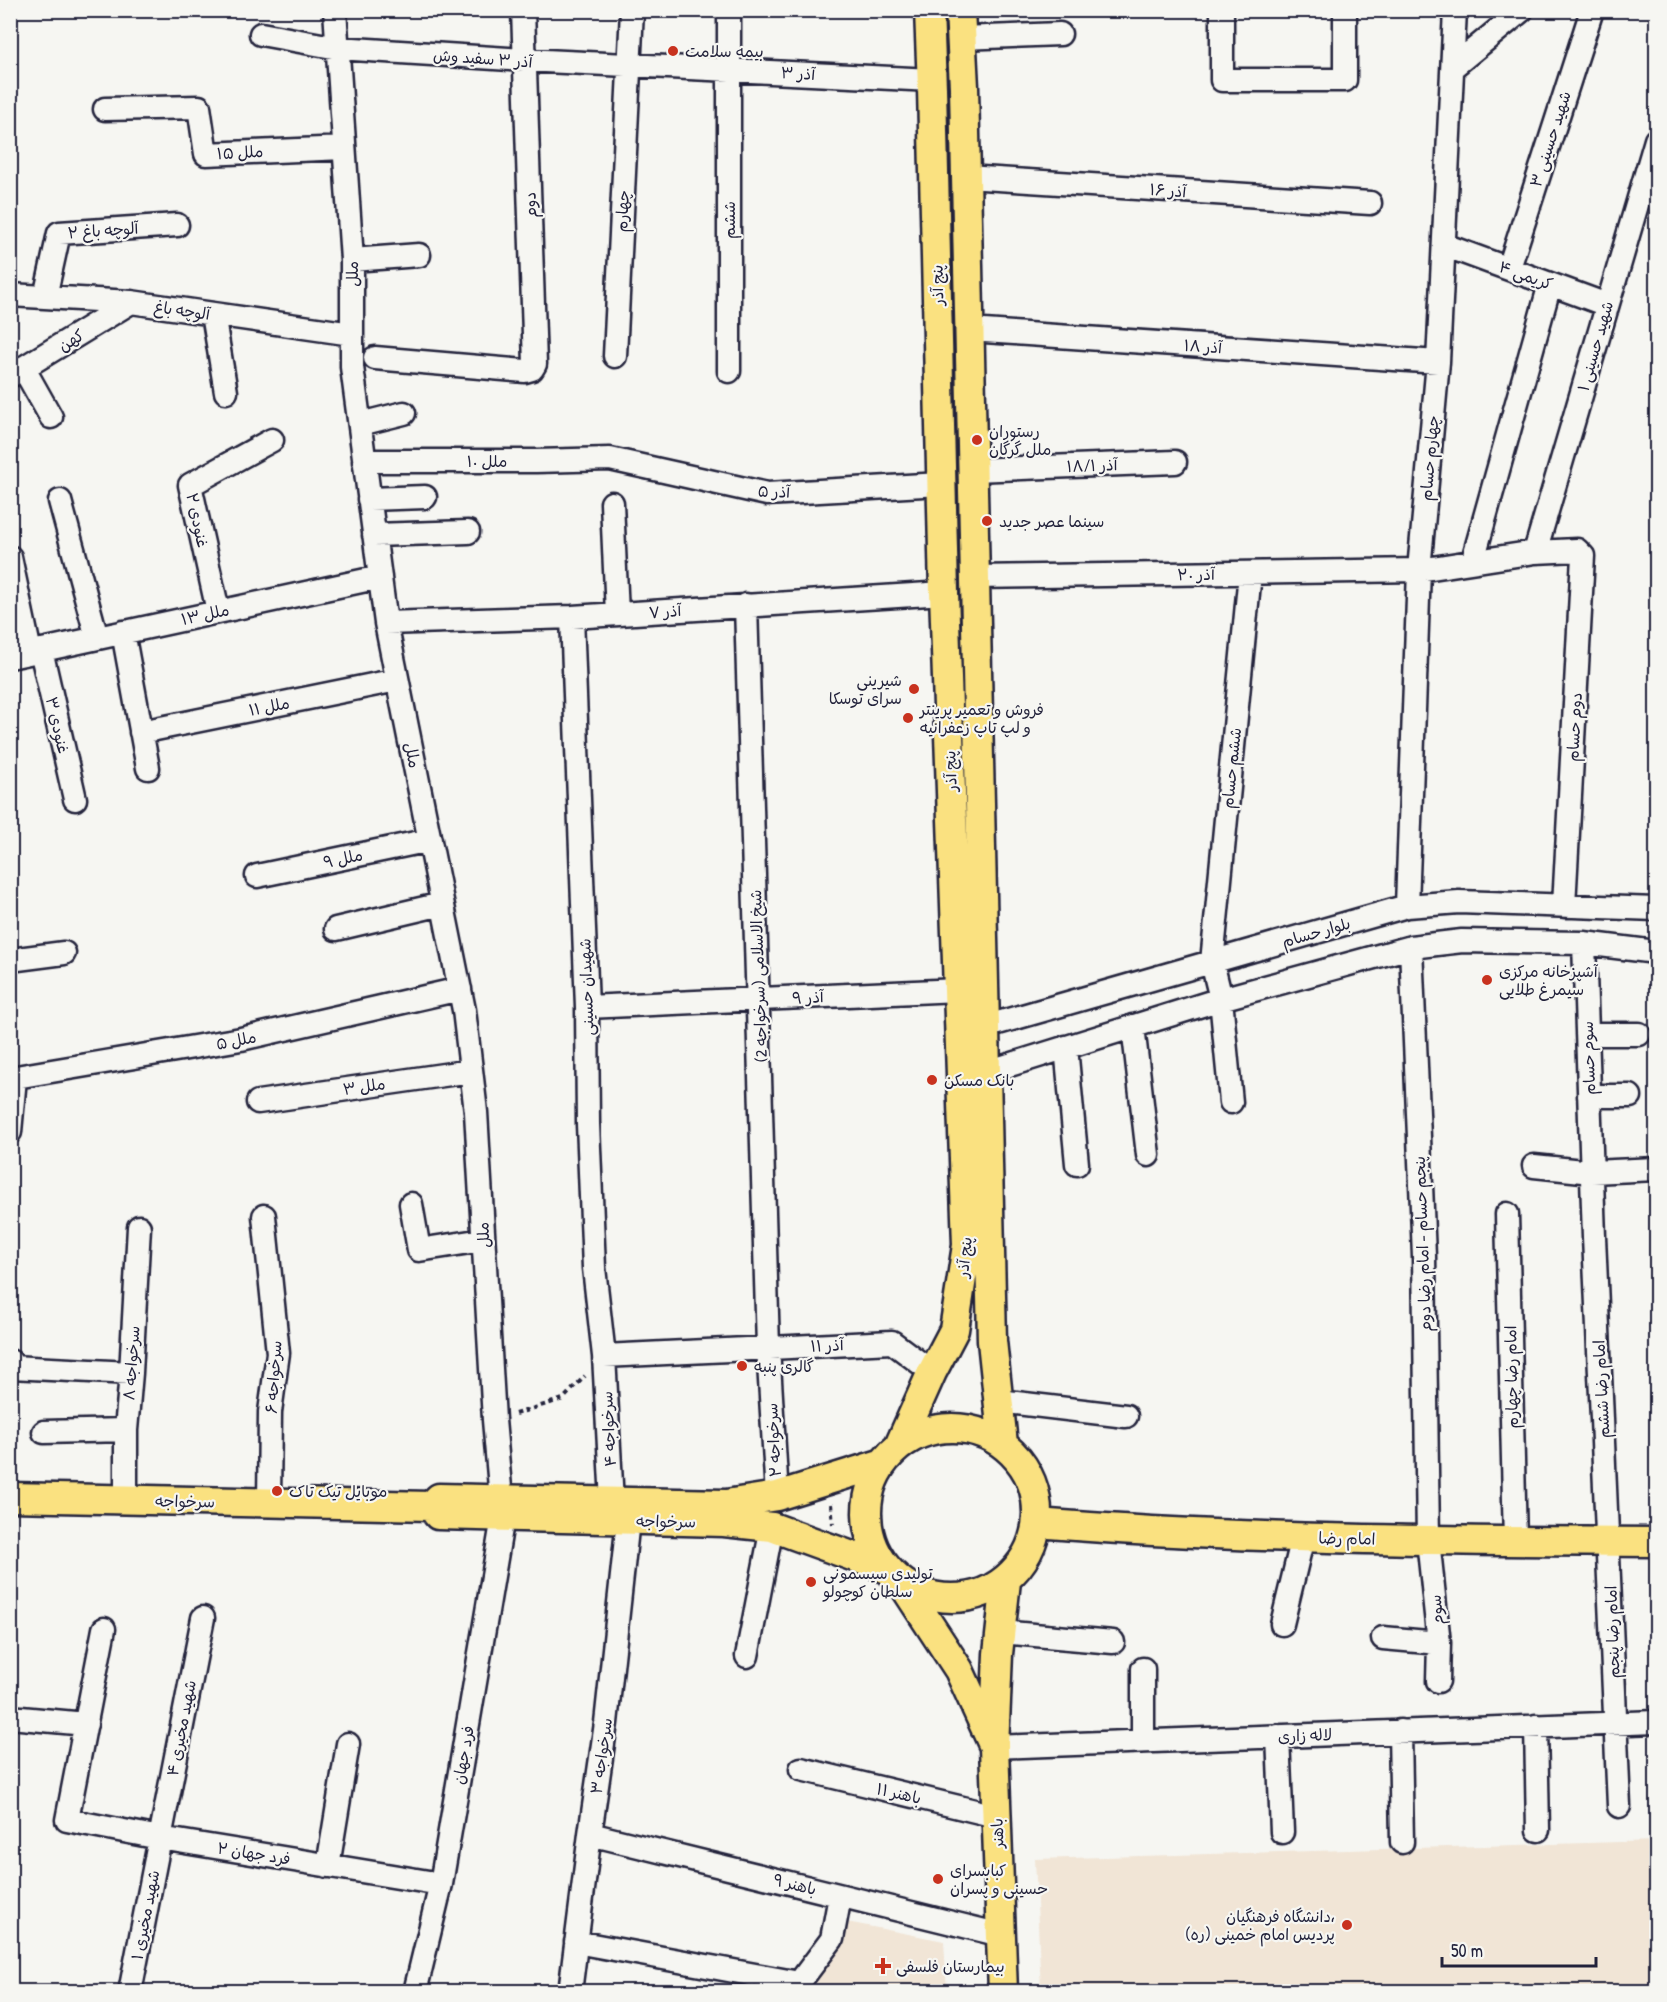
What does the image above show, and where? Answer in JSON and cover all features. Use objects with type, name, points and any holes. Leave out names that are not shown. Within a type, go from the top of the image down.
[{"type":"main road","name":"پنج آذر","points":[[891,1454],[954,1330],[967,1245],[944,592],[929,10]]},
{"type":"main road","name":"پنج آذر","points":[[961,24],[992,1341],[1003,1444]]},
{"type":"main road","points":[[939,1428],[962,1428],[984,1433],[1003,1444],[1019,1460],[1031,1479],[1037,1500],[1037,1523],[1032,1545],[1022,1564],[1006,1581],[987,1592],[965,1598],[943,1599],[921,1594],[893,1575],[874,1548],[867,1515],[872,1482],[891,1454],[918,1435],[939,1428]]},
{"type":"main road","name":"سرخواجه","points":[[620,1511],[726,1504],[777,1496],[829,1479],[891,1454]]},
{"type":"main road","name":"سرخواجه","points":[[10,1497],[620,1511],[772,1527],[835,1549],[893,1575]]},
{"type":"main road","name":"امام رضا","points":[[1037,1523],[1129,1531],[1303,1537],[1656,1542]]},
{"type":"main road","name":"باهنر","points":[[893,1575],[959,1670],[994,1747]]},
{"type":"main road","name":"باهنر","points":[[1003,1992],[994,1747],[1006,1581]]},
{"type":"street","name":"ملل","points":[[335,10],[352,260],[352,367],[386,623],[460,989],[471,1071],[476,1112],[494,1420],[502,1508]]},
{"type":"street","name":"دوم","points":[[375,358],[525,371],[532,369],[536,364],[523,10]]},
{"type":"street","points":[[629,65],[632,10]]},
{"type":"street","name":"ششم","points":[[729,10],[729,372]]},
{"type":"street","points":[[1222,10],[1222,80],[1345,80],[1345,10]]},
{"type":"street","name":"چهارم حسام","points":[[1407,906],[1419,570],[1438,362],[1455,10]]},
{"type":"street","points":[[1453,67],[1522,10]]},
{"type":"street","name":"۳ شهید حسینی","points":[[1509,268],[1592,10]]},
{"type":"street","points":[[961,24],[1060,34]]},
{"type":"street","name":"آذر ۳ سفید وش","points":[[261,34],[338,48],[629,65]]},
{"type":"street","name":"۳ آذر","points":[[629,65],[932,80]]},
{"type":"street","name":"چهارم","points":[[615,356],[629,65]]},
{"type":"street","name":"ملل ۱۵","points":[[105,109],[199,107],[206,154],[344,148]]},
{"type":"street","name":"۱ شهید حسینی","points":[[1535,552],[1656,140]]},
{"type":"street","name":"۱۶ آذر","points":[[966,177],[1370,203]]},
{"type":"street","name":"۲ آلوچه باغ","points":[[45,297],[59,233],[177,225]]},
{"type":"street","name":"کریمی ۴","points":[[1444,245],[1607,305]]},
{"type":"street","points":[[352,260],[419,255]]},
{"type":"street","points":[[1473,560],[1550,284]]},
{"type":"street","name":"آلوچه باغ","points":[[10,295],[131,302],[352,334]]},
{"type":"street","name":"کهن","points":[[17,372],[131,302]]},
{"type":"street","points":[[213,314],[226,392]]},
{"type":"street","name":"۱۸ آذر","points":[[969,330],[1438,362]]},
{"type":"street","points":[[17,372],[51,417]]},
{"type":"street","points":[[360,424],[404,413]]},
{"type":"street","name":"۲ غنودی","points":[[218,611],[190,485],[272,440]]},
{"type":"street","name":"آذر ۵","points":[[610,459],[767,494],[941,484]]},
{"type":"street","name":"۱۰ ملل","points":[[364,461],[610,459]]},
{"type":"street","name":"۱۸/۱ آذر","points":[[973,470],[1175,462]]},
{"type":"street","points":[[369,499],[425,497]]},
{"type":"street","points":[[60,501],[97,638]]},
{"type":"street","points":[[612,503],[617,614]]},
{"type":"street","points":[[374,535],[468,532]]},
{"type":"street","name":"۲۰ آذر","points":[[974,577],[1419,570],[1535,552],[1577,550]]},
{"type":"street","name":"دوم حسام","points":[[1564,906],[1583,556],[1577,550]]},
{"type":"street","name":"۳ غنودی","points":[[10,557],[17,585],[27,653],[75,799]]},
{"type":"street","name":"ششم حسام","points":[[1231,1102],[1221,999],[1212,962],[1250,573]]},
{"type":"street","name":"ملل ۱۳","points":[[27,653],[380,577]]},
{"type":"street","name":"آذر ۷","points":[[386,623],[572,617],[944,592]]},
{"type":"street","name":"شیخ الاسلامی (سرخواجه 2)","points":[[746,605],[768,1347]]},
{"type":"street","name":"شهیدان حسینی","points":[[572,617],[587,1007],[588,1124],[594,1268],[604,1356]]},
{"type":"street","points":[[123,632],[148,768]]},
{"type":"street","name":"۱۱ ملل","points":[[141,732],[398,680]]},
{"type":"street","name":"ملل ۹","points":[[256,876],[430,840]]},
{"type":"street","name":"بلوار حسام","points":[[984,1027],[1407,906],[1459,902],[1656,909]]},
{"type":"street","points":[[336,929],[442,904]]},
{"type":"street","points":[[987,1072],[1221,999],[1411,947],[1462,941],[1584,944],[1656,951]]},
{"type":"street","name":"سوم حسام","points":[[1584,944],[1592,1172]]},
{"type":"street","name":"پنجم حسام - امام رضا دوم","points":[[1411,947],[1424,1256],[1428,1540]]},
{"type":"street","points":[[10,960],[64,953]]},
{"type":"street","name":"ملل ۵","points":[[13,1078],[241,1040],[460,989]]},
{"type":"street","name":"۹ آذر","points":[[587,1007],[958,990]]},
{"type":"street","points":[[1133,1026],[1148,1155]]},
{"type":"street","points":[[1587,1034],[1639,1034]]},
{"type":"street","points":[[1066,1047],[1077,1164]]},
{"type":"street","name":"ملل ۳","points":[[258,1102],[471,1071]]},
{"type":"street","points":[[10,1131],[13,1078]]},
{"type":"street","points":[[1589,1096],[1630,1096]]},
{"type":"street","points":[[1534,1166],[1592,1172],[1656,1169]]},
{"type":"street","name":"امام رضا ششم","points":[[1592,1172],[1608,1542]]},
{"type":"street","points":[[411,1204],[419,1250],[483,1240]]},
{"type":"street","name":"امام رضا چهارم","points":[[1507,1214],[1515,1541]]},
{"type":"street","name":"سرخواجه ۶","points":[[264,1216],[278,1353],[270,1412],[269,1503]]},
{"type":"street","name":"۸ سرخواجه","points":[[126,1500],[126,1430],[139,1227]]},
{"type":"street","name":"آذر ۱۱","points":[[604,1356],[892,1342],[932,1372]]},
{"type":"street","name":"سرخواجه ۲","points":[[768,1347],[777,1496]]},
{"type":"street","name":"سرخواجه ۴","points":[[604,1356],[620,1511]]},
{"type":"street","points":[[10,1361],[11,1367],[131,1373]]},
{"type":"street","points":[[999,1401],[1126,1416]]},
{"type":"street","points":[[44,1432],[126,1430]]},
{"type":"street","name":"فرد جهان","points":[[416,1992],[441,1884],[502,1508]]},
{"type":"street","name":"سرخواجه ۳","points":[[570,1992],[606,1723],[620,1511]]},
{"type":"street","points":[[747,1656],[772,1527]]},
{"type":"street","points":[[1282,1624],[1303,1537]]},
{"type":"street","name":"سوم","points":[[1428,1540],[1439,1643],[1438,1681]]},
{"type":"street","name":"امام رضا پنجم","points":[[1608,1542],[1619,1806]]},
{"type":"street","name":"۴ شهید مخیری","points":[[160,1838],[203,1618]]},
{"type":"street","points":[[10,1717],[86,1724],[104,1629]]},
{"type":"street","points":[[1001,1632],[1113,1642]]},
{"type":"street","points":[[1383,1638],[1439,1643]]},
{"type":"street","points":[[1143,1670],[1143,1741]]},
{"type":"street","name":"لاله زاری","points":[[994,1747],[1656,1722]]},
{"type":"street","name":"۲ فرد جهان","points":[[86,1724],[67,1820],[160,1838],[441,1884]]},
{"type":"street","points":[[1536,1726],[1538,1830]]},
{"type":"street","points":[[1400,1731],[1402,1842]]},
{"type":"street","points":[[1278,1736],[1282,1832]]},
{"type":"street","points":[[328,1866],[348,1744]]},
{"type":"street","name":"باهنر ۱۱","points":[[801,1769],[996,1816]]},
{"type":"street","name":"۹ باهنر","points":[[590,1834],[1001,1935]]},
{"type":"street","name":"شهید مخیری ۱","points":[[130,1992],[160,1838]]},
{"type":"street","points":[[576,1942],[799,1987],[832,1939],[840,1896]]},
{"type":"path","points":[[494,1420],[563,1399],[604,1356]]},
{"type":"path","points":[[829,1479],[835,1549]]},
{"type":"shaded area","name":"دانشگاه فرهنگیان، پردیس امام خمینی (ره)","points":[[1656,1841],[1656,1991],[1041,1991],[1035,1859]]},
{"type":"shaded area","name":"بیمارستان فلسفی","points":[[847,1922],[944,1941],[947,1991],[805,1992]]},
{"type":"place","name":"بیمه سلامت","points":[[673,51]]},
{"type":"place","name":"رستوران ملل گرگان","points":[[977,440]]},
{"type":"place","name":"سینما عصر جدید","points":[[987,521]]},
{"type":"place","name":"شیرینی سرای توسکا","points":[[914,689]]},
{"type":"place","name":"فروش و تعمیر پرینتر و لپ تاپ زعفرانیه","points":[[908,718]]},
{"type":"place","name":"آشپزخانه مرکزی سیمرغ طلایی","points":[[1487,980]]},
{"type":"place","name":"بانک مسکن","points":[[932,1080]]},
{"type":"place","name":"گالری پنبه","points":[[742,1366]]},
{"type":"place","name":"موبایل تیک تاک","points":[[277,1491]]},
{"type":"place","name":"تولیدی سیسمونی سلطان کوچولو","points":[[811,1582]]},
{"type":"place","name":"کبابسرای حسینی و پسران","points":[[938,1879]]},
{"type":"place","name":"دانشگاه فرهنگیان، پردیس امام خمینی (ره)","points":[[1347,1925]]},
{"type":"place","name":"بیمارستان فلسفی","points":[[883,1966]]}]
